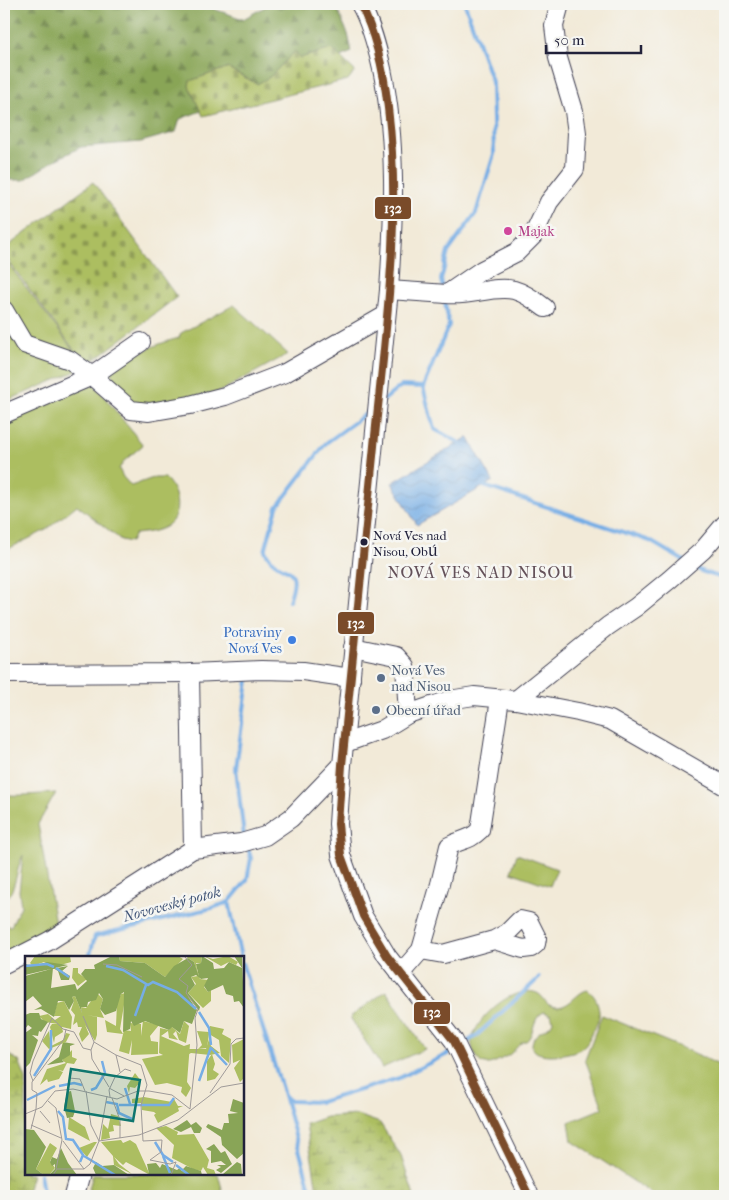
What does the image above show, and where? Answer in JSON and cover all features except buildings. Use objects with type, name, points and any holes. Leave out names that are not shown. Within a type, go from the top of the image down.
[{"type":"street","points":[[360,4],[377,48],[387,91],[391,128],[393,226],[389,290],[342,765],[338,824],[341,855],[363,916],[400,974],[454,1041],[529,1196]]},
{"type":"street","points":[[447,294],[482,270],[517,252],[524,246],[533,236],[549,202],[574,169],[577,133],[574,111],[558,58],[554,26],[560,4]]},
{"type":"street","points":[[389,290],[460,296],[489,290],[513,290],[531,298],[545,308]]},
{"type":"street","points":[[4,310],[24,344],[70,360],[92,376],[131,410],[149,412],[225,396],[285,373],[386,315]]},
{"type":"street","points":[[4,414],[92,376],[141,342]]},
{"type":"street","points":[[400,974],[421,950],[449,846],[458,841],[472,838],[480,830],[508,700],[656,591],[703,550],[725,524]]},
{"type":"street","points":[[353,647],[396,656],[405,666],[408,714]]},
{"type":"street","points":[[4,674],[190,673],[252,670],[303,671],[351,678]]},
{"type":"street","points":[[190,673],[193,849]]},
{"type":"street","points":[[345,743],[382,730],[408,714],[449,700],[474,696],[578,712],[610,720],[725,786]]},
{"type":"street","points":[[4,964],[49,940],[193,849],[247,842],[265,836],[291,818],[342,765]]},
{"type":"street","points":[[421,950],[444,954],[494,940]]},
{"type":"street","points":[[74,1196],[80,1175]]},
{"type":"green space","points":[[4,4],[184,4],[211,8],[243,19],[270,4],[335,4],[348,34],[352,52],[340,57],[331,49],[300,58],[295,51],[270,77],[257,84],[227,68],[190,81],[189,86],[201,111],[180,119],[176,132],[141,142],[81,147],[55,160],[24,180],[4,180]]},
{"type":"green space","points":[[332,49],[355,71],[348,80],[203,116],[189,86],[190,81],[227,68],[257,84],[270,77],[295,51],[300,58]]},
{"type":"green space","points":[[93,182],[177,297],[86,366],[4,255],[4,249]]},
{"type":"green space","points":[[4,258],[86,367],[4,402]]},
{"type":"green space","points":[[234,305],[288,354],[219,392],[140,406],[128,403],[114,384],[111,370],[143,351],[179,338],[181,333]]},
{"type":"green space","points":[[94,384],[143,445],[124,461],[119,469],[123,477],[131,486],[153,478],[165,478],[176,497],[177,504],[174,518],[163,528],[135,534],[131,542],[121,540],[77,505],[46,530],[4,551],[4,420]]},
{"type":"green space","points":[[56,793],[38,824],[56,929],[4,960],[4,926],[11,926],[21,906],[19,891],[23,855],[14,885],[4,901],[4,795]]},
{"type":"green space","points":[[517,854],[557,869],[550,886],[511,872]]},
{"type":"green space","points":[[587,990],[596,1000],[599,1018],[588,1041],[580,1049],[559,1055],[536,1052],[532,1047],[534,1037],[551,1025],[553,1021],[551,1015],[544,1012],[536,1020],[528,1039],[508,1055],[487,1064],[482,1063],[476,1057],[472,1039],[477,1027],[486,1015],[507,998],[522,992],[534,992],[540,995],[548,1004],[558,1007],[563,1006]]},
{"type":"green space","points":[[386,991],[425,1049],[382,1068],[350,1017]]},
{"type":"green space","points":[[602,1015],[690,1051],[725,1068],[725,1196],[656,1196],[572,1141],[569,1122],[603,1108],[585,1059]]},
{"type":"green space","points":[[4,1052],[19,1061],[25,1076],[25,1175],[32,1175],[26,1196],[4,1196]]},
{"type":"green space","points":[[357,1115],[380,1123],[401,1156],[414,1196],[318,1196],[306,1124],[326,1117]]},
{"type":"green space","points":[[93,1175],[218,1175],[224,1196],[87,1196]]},
{"type":"water","points":[[468,437],[493,481],[417,525],[392,483]]},
{"type":"waterway","name":"Novoveský potok","points":[[443,289],[441,280],[448,252],[476,213],[494,154],[492,82],[465,4]]},
{"type":"waterway","name":"Novoveský potok","points":[[384,400],[401,386],[423,387],[449,325],[444,298]]},
{"type":"waterway","points":[[423,387],[434,429],[460,443],[461,448]]},
{"type":"waterway","name":"Novoveský potok","points":[[289,601],[293,588],[294,579],[292,574],[277,565],[265,551],[277,507],[326,443],[371,410]]},
{"type":"waterway","points":[[481,485],[650,541],[684,561]]},
{"type":"waterway","points":[[692,566],[725,579]]},
{"type":"waterway","name":"Novoveský potok","points":[[244,836],[236,768],[248,680]]},
{"type":"waterway","name":"Novoveský potok","points":[[90,956],[95,936],[212,908],[229,902],[247,880],[251,858],[247,845]]},
{"type":"waterway","points":[[229,902],[241,956]]},
{"type":"waterway","points":[[244,969],[284,1095],[312,1196]]},
{"type":"waterway","points":[[461,1046],[476,1036],[539,978]]},
{"type":"waterway","points":[[284,1095],[290,1101],[320,1102],[399,1078],[454,1051]]},
{"type":"waterway","name":"Novoveský potok","points":[[40,1175],[42,1196]]},
{"type":"transit line","name":"132","points":[[360,4],[375,41],[386,95],[392,150],[393,235],[387,319],[342,765],[338,824],[341,855],[363,916],[387,956],[454,1041],[529,1196]]},
{"type":"place","name":"Majak","points":[[508,231]]},
{"type":"place","name":"Nová Ves nad Nisou, ObÚ","points":[[364,542]]},
{"type":"place","name":"Potraviny Nová Ves","points":[[292,640]]},
{"type":"place","name":"Nová Ves nad Nisou","points":[[381,678]]},
{"type":"place","name":"Obecní úřad","points":[[376,710]]},
{"type":"district","name":"NOVÁ VES NAD NISOU","points":[[481,572]]}]
